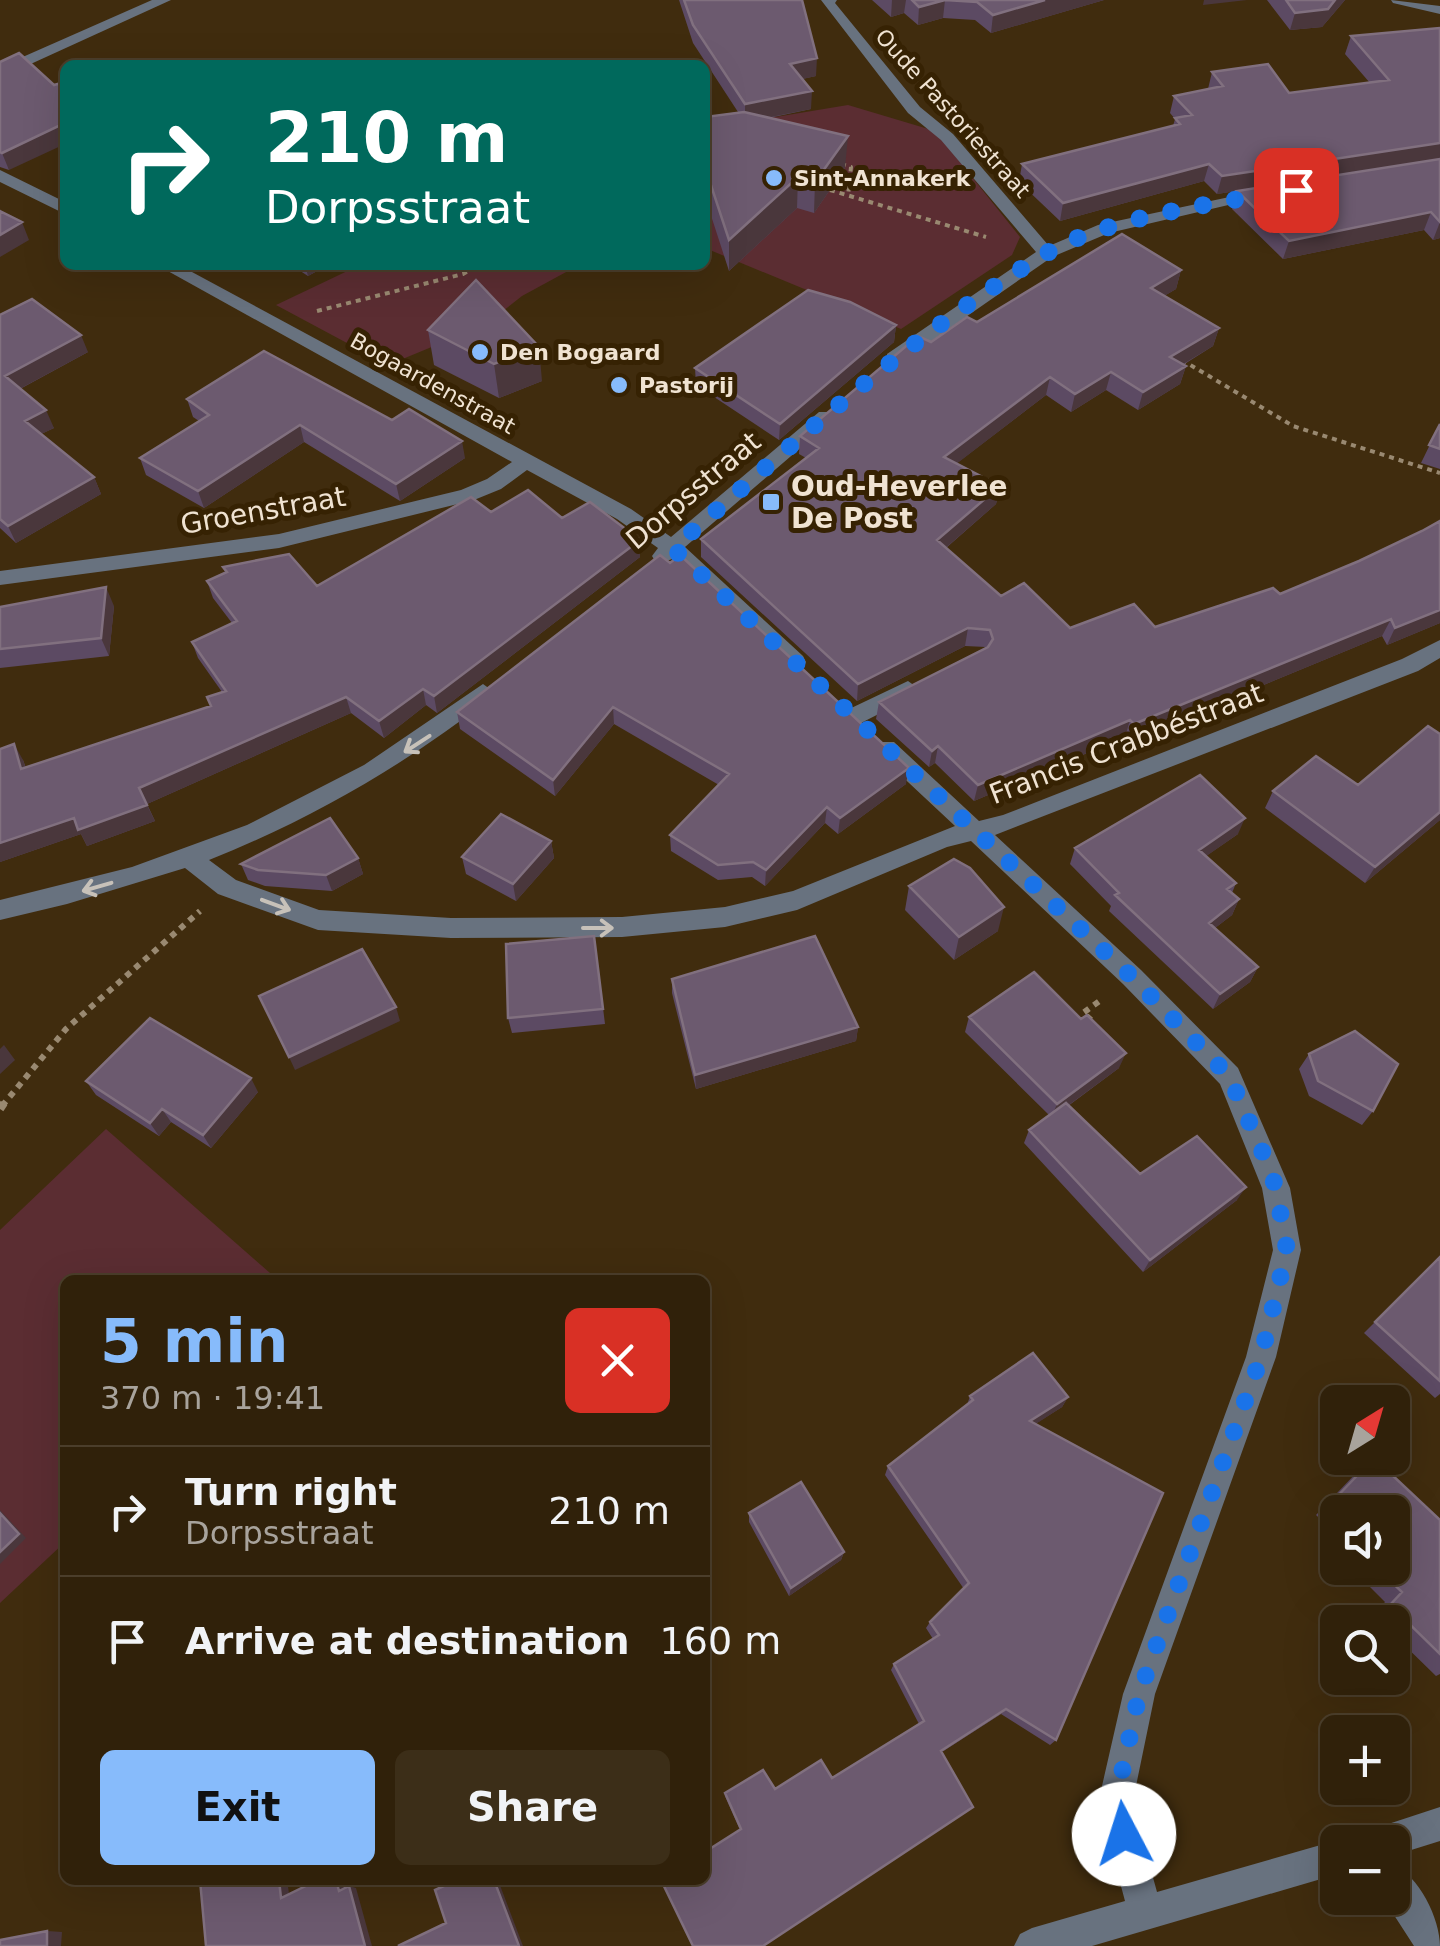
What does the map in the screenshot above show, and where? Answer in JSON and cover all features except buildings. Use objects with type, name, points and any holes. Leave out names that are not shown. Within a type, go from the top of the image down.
[{"type":"street","points":[[0,73],[164,0]]},
{"type":"street","points":[[1398,0],[1440,10]]},
{"type":"street","name":"Oude Pastoriestraat","points":[[829,1],[914,110],[946,136],[1040,258]]},
{"type":"street","points":[[0,176],[60,206]]},
{"type":"street","points":[[881,369],[910,344],[1040,258],[1104,229],[1283,192]]},
{"type":"street","name":"Bogaardenstraat","points":[[175,270],[624,514],[673,548],[813,679]]},
{"type":"street","name":"Dorpsstraat","points":[[648,568],[837,406]]},
{"type":"street","name":"Groenstraat","points":[[0,578],[279,540],[467,494],[494,484],[526,462]]},
{"type":"street","name":"Francis Crabbéstraat","points":[[191,860],[227,887],[318,920],[451,928],[622,928],[725,917],[798,900],[942,839],[1007,823],[1410,666],[1440,648]]},
{"type":"street","points":[[0,910],[62,897],[191,860],[352,786],[428,737],[504,676]]},
{"type":"street","points":[[922,681],[846,710],[1132,977],[1229,1076],[1276,1188],[1287,1250],[1261,1357],[1135,1712],[1119,1786],[1124,1834],[1146,1911]]},
{"type":"street","points":[[1410,1833],[1440,1824]]},
{"type":"street","points":[[1032,1946],[1320,1862]]},
{"type":"street","points":[[1410,1909],[1434,1946]]},
{"type":"path","points":[[832,162],[851,166],[848,196]]},
{"type":"path","points":[[830,190],[1040,258]]},
{"type":"path","points":[[308,314],[470,270]]},
{"type":"path","points":[[1172,353],[1293,426],[1440,473]]},
{"type":"path","points":[[0,1109],[17,1080],[116,982],[227,887]]},
{"type":"path","points":[[1087,1016],[1101,1030]]},
{"type":"path","points":[[1080,1022],[1092,1036]]},
{"type":"shaded area","points":[[848,105],[935,131],[1020,237],[1012,255],[901,329],[710,250],[710,133],[745,122]]},
{"type":"shaded area","points":[[350,270],[570,270],[522,296],[485,325],[388,365],[276,305]]},
{"type":"shaded area","points":[[106,1129],[272,1275],[60,1275],[60,1547],[0,1603],[0,1230]]},
{"type":"place","name":"Sint-Annakerk","points":[[774,178]]},
{"type":"place","name":"Den Bogaard","points":[[480,352]]},
{"type":"place","name":"Pastorij","points":[[619,385]]},
{"type":"place","name":"Oud-Heverlee De Post","points":[[771,502]]},
{"type":"route","points":[[1124,1834],[1119,1786],[1139,1694],[1261,1357],[1287,1250],[1276,1188],[1229,1076],[1132,977],[673,548],[910,344],[1046,253],[1104,229],[1224,201],[1296,190]]}]
